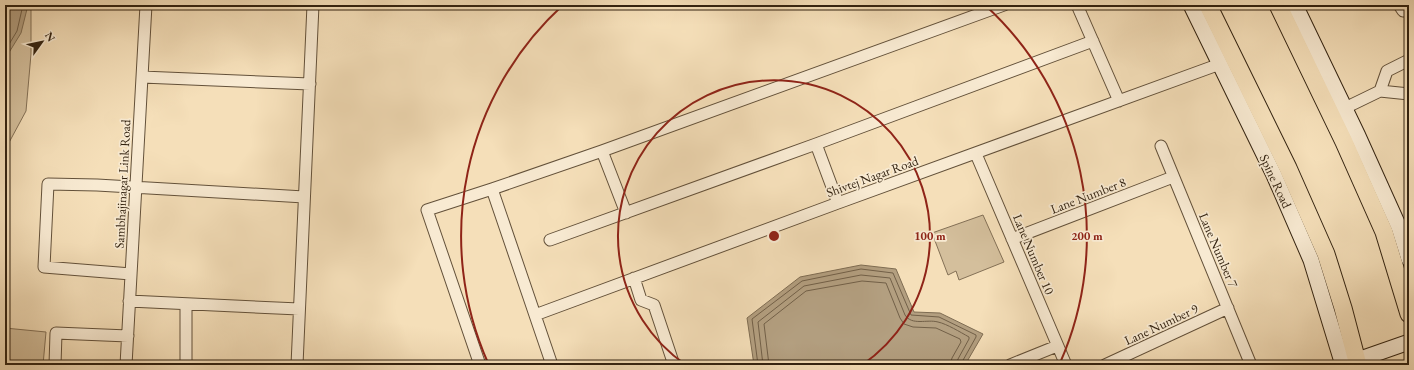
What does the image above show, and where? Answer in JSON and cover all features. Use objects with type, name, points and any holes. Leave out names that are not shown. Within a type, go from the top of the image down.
[{"type":"main road","name":"Spine Road","points":[[1208,5],[1288,168],[1326,254],[1350,364]]},
{"type":"main road","points":[[1278,5],[1344,142],[1384,232],[1409,314]]},
{"type":"street","name":"Sambhajinagar Link Road","points":[[126,365],[146,5]]},
{"type":"street","points":[[296,365],[313,5]]},
{"type":"street","points":[[480,365],[427,210],[602,151],[1004,5]]},
{"type":"street","points":[[1077,5],[1119,101]]},
{"type":"street","name":"Spine Road","points":[[1191,5],[1274,175],[1311,260],[1350,364]]},
{"type":"street","points":[[1295,5],[1345,108],[1399,227],[1409,259]]},
{"type":"street","points":[[1399,5],[1403,11],[1409,10]]},
{"type":"street","points":[[550,240],[816,144],[1093,41]]},
{"type":"street","points":[[1380,91],[1387,71],[1409,60]]},
{"type":"street","name":"Shivtej Nagar Road","points":[[535,315],[1220,64]]},
{"type":"street","points":[[142,77],[310,84]]},
{"type":"street","points":[[1345,108],[1380,91],[1409,94]]},
{"type":"street","points":[[816,144],[838,203]]},
{"type":"street","name":"Lane Number 7","points":[[1161,146],[1252,365]]},
{"type":"street","points":[[602,151],[626,213]]},
{"type":"street","name":"Lane Number 10","points":[[976,154],[1066,365]]},
{"type":"street","name":"Lane Number 8","points":[[1012,239],[1173,177]]},
{"type":"street","points":[[131,274],[44,267],[48,184],[97,185],[304,197]]},
{"type":"street","points":[[492,189],[552,365]]},
{"type":"street","points":[[634,278],[641,300],[654,305],[674,365]]},
{"type":"street","points":[[129,301],[299,309]]},
{"type":"street","points":[[186,304],[186,365]]},
{"type":"street","name":"Lane Number 9","points":[[1106,365],[1228,308]]},
{"type":"street","points":[[55,365],[56,334],[128,336]]},
{"type":"street","points":[[1350,364],[1409,342]]},
{"type":"street","points":[[1010,365],[1057,346]]},
{"type":"shaded area","points":[[5,5],[31,5],[31,54],[26,111],[5,150]]},
{"type":"shaded area","points":[[983,215],[1004,262],[959,280],[956,271],[948,275],[932,233]]},
{"type":"shaded area","points":[[5,328],[46,332],[43,365],[5,365]]},
{"type":"water","points":[[5,5],[28,5],[21,33],[5,59]]},
{"type":"water","points":[[861,265],[896,269],[914,312],[940,313],[983,334],[965,365],[754,365],[747,318],[800,277]]}]
